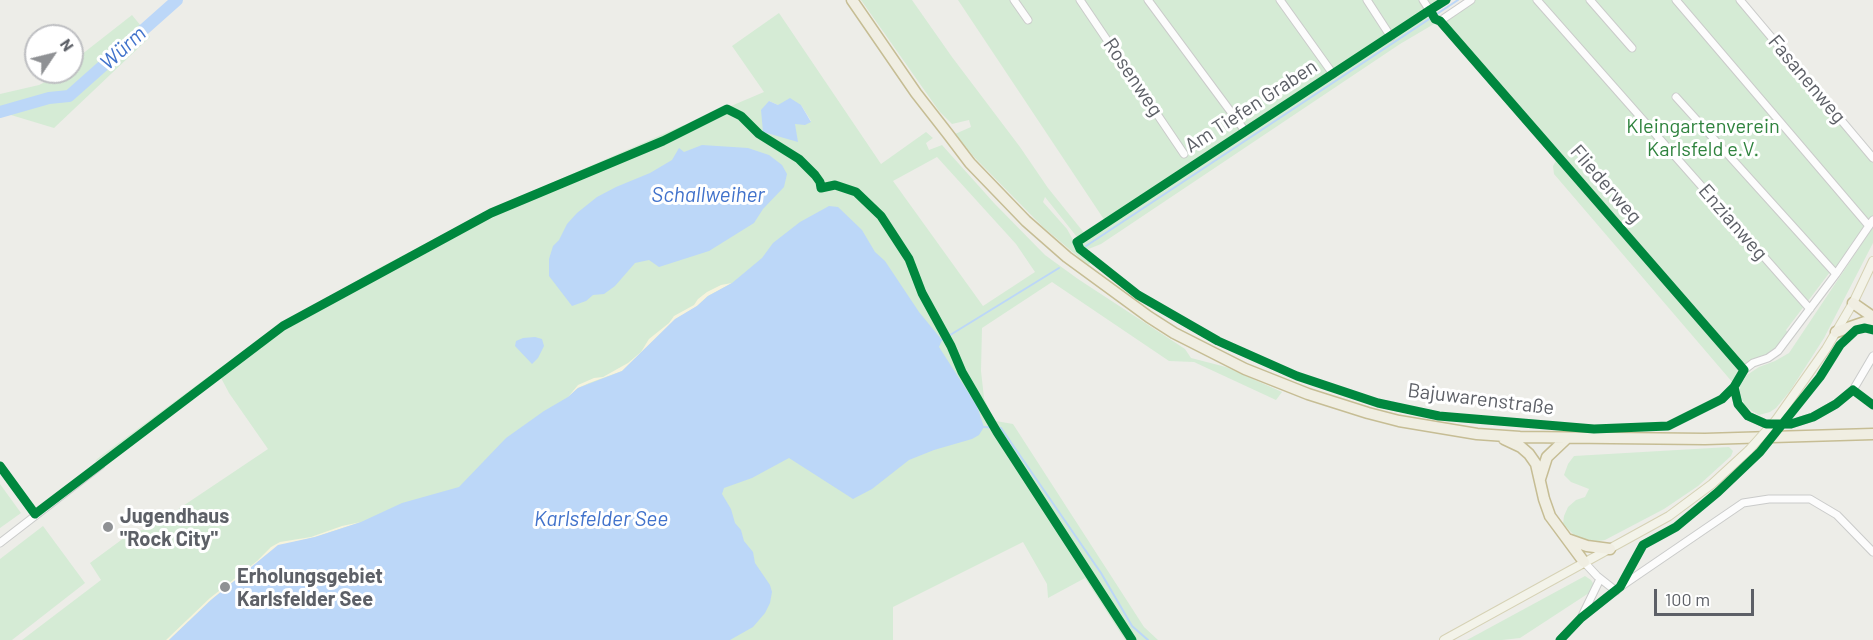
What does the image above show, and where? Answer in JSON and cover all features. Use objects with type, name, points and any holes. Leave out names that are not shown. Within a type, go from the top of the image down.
[{"type":"highway","points":[[852,0],[916,93],[970,163],[1011,206],[1067,257],[1149,317],[1174,333],[1237,365],[1308,394],[1399,421],[1451,431],[1498,436],[1567,438],[1705,439],[1873,435]]},
{"type":"highway","points":[[1853,303],[1873,317]]},
{"type":"highway","points":[[1836,332],[1864,322],[1873,324]]},
{"type":"highway","points":[[1498,436],[1521,447],[1536,464],[1544,499],[1551,516],[1584,562]]},
{"type":"highway","points":[[1540,479],[1548,457],[1567,438]]},
{"type":"highway","points":[[1567,538],[1587,546],[1610,549]]},
{"type":"main road","points":[[1444,640],[1669,516],[1712,484],[1749,450],[1776,420],[1836,332],[1873,261]]},
{"type":"street","points":[[1014,0],[1028,20]]},
{"type":"street","name":"Rosenweg","points":[[1080,0],[1185,154]]},
{"type":"street","points":[[1148,0],[1245,131]]},
{"type":"street","points":[[1280,0],[1334,74]]},
{"type":"street","points":[[1366,0],[1391,37]]},
{"type":"street","name":"Fliederweg","points":[[1423,0],[1434,16],[1744,370]]},
{"type":"street","points":[[1434,16],[1446,0]]},
{"type":"street","points":[[1434,16],[1471,0]]},
{"type":"street","name":"Enzianweg","points":[[1537,0],[1810,309]]},
{"type":"street","points":[[1590,0],[1632,48]]},
{"type":"street","points":[[1676,0],[1871,224],[1778,351],[1744,370],[1734,387],[1738,404],[1748,416],[1766,424],[1791,424],[1813,417],[1836,404],[1853,390],[1873,356]]},
{"type":"street","name":"Fasanenweg","points":[[1740,0],[1873,158]]},
{"type":"street","points":[[1676,97],[1836,274]]},
{"type":"street","points":[[0,543],[101,465]]},
{"type":"street","points":[[1560,640],[1581,618],[1616,591],[1743,503],[1769,499],[1810,499],[1837,515],[1873,552]]},
{"type":"street","points":[[1584,562],[1600,579],[1616,591]]},
{"type":"street","points":[[1581,618],[1600,579]]},
{"type":"green space","points":[[861,0],[912,0],[1048,188],[1085,234],[1077,237],[1045,197],[1043,202],[1067,229],[1078,249],[1093,261],[1088,265],[1043,227],[975,158],[955,134],[971,127],[969,120],[952,124],[939,111]]},
{"type":"green space","points":[[958,0],[1441,0],[1248,128],[1237,127],[1242,132],[1105,221]]},
{"type":"green space","name":"Kleingartenverein Karlsfeld e.V.","points":[[1474,0],[1744,0],[1873,153],[1873,218],[1834,275],[1830,272],[1786,330],[1789,335],[1777,350],[1746,367],[1742,364],[1450,29],[1445,19]]},
{"type":"green space","points":[[779,13],[881,164],[926,132],[933,138],[926,143],[929,150],[942,145],[1045,255],[1185,349],[1191,358],[1226,367],[1282,392],[1276,400],[1194,362],[1169,361],[1052,282],[982,328],[981,371],[984,398],[995,423],[996,421],[1013,424],[1144,627],[1158,640],[1125,640],[1085,578],[1048,598],[1047,584],[1023,542],[893,607],[893,640],[22,640],[101,580],[90,563],[128,535],[153,526],[268,449],[229,393],[220,376],[281,330],[475,221],[663,141],[731,106],[764,92],[732,46]],"holes":[[[769,101],[778,105],[801,105],[811,121],[795,124],[788,138],[763,132]],[[937,157],[1016,244],[1035,272],[983,306],[893,181]]]},
{"type":"green space","points":[[132,15],[150,37],[54,128],[11,115],[0,115],[0,94],[41,84],[84,84],[84,53]]},
{"type":"green space","points":[[1425,15],[1434,24],[1400,44],[1101,244],[1086,250],[1082,246],[1086,239]]},
{"type":"green space","points":[[684,125],[681,131],[489,213],[283,324],[168,411],[95,462],[271,330],[379,268],[487,211]]},
{"type":"green space","points":[[1557,159],[1741,371],[1733,383],[1554,174],[1553,166]]},
{"type":"green space","points":[[1873,227],[1873,243],[1824,338],[1790,391],[1770,412],[1759,415],[1752,411],[1745,406],[1739,387],[1747,375],[1789,353]]},
{"type":"green space","points":[[1729,447],[1733,451],[1731,456],[1698,486],[1664,509],[1605,540],[1588,543],[1576,537],[1563,524],[1568,507],[1576,500],[1585,497],[1589,489],[1571,482],[1564,475],[1574,456]]},
{"type":"green space","points":[[0,484],[21,513],[0,528]]},
{"type":"green space","points":[[43,526],[85,583],[12,640],[0,640],[0,559]]},
{"type":"green space","points":[[1585,576],[1594,585],[1592,591],[1520,638],[1467,640]]},
{"type":"sand","points":[[732,283],[708,296],[676,319],[622,371],[578,388],[568,397],[578,385],[603,377],[628,363],[674,316],[694,305],[707,292],[721,285]]},
{"type":"sand","name":"Erholungsgebiet Karlsfelder See","points":[[361,522],[315,537],[278,546],[211,600],[169,640],[166,640],[210,598],[271,547],[280,542],[311,537]]},
{"type":"water","points":[[790,98],[801,105],[811,122],[805,125],[795,124],[798,142],[763,132],[761,110],[769,101],[778,105]]},
{"type":"water","name":"Schallweiher","points":[[702,145],[748,148],[769,155],[782,165],[787,174],[784,187],[763,209],[754,223],[709,251],[659,267],[649,260],[635,263],[615,286],[604,294],[593,295],[586,301],[572,306],[549,276],[549,259],[553,246],[559,240],[567,224],[597,197],[650,173],[672,160],[679,148],[684,152]]},
{"type":"water","name":"Karlsfelder See","points":[[829,206],[838,207],[862,230],[875,252],[885,261],[919,312],[942,340],[939,347],[977,406],[984,427],[979,435],[972,439],[909,460],[872,489],[853,499],[789,458],[752,478],[724,488],[722,494],[731,509],[735,523],[741,530],[744,541],[753,552],[755,563],[770,585],[772,592],[765,613],[753,627],[730,640],[169,640],[211,600],[278,545],[315,537],[361,522],[402,503],[459,487],[506,438],[578,388],[622,371],[675,319],[697,306],[708,296],[732,283],[762,258],[773,243],[800,222]]},
{"type":"water","points":[[535,337],[542,339],[544,346],[532,364],[515,346],[516,341]]},
{"type":"waterway","name":"Würm","points":[[0,112],[49,98],[69,96],[177,0]]},
{"type":"waterway","points":[[1086,246],[1458,0]]},
{"type":"waterway","points":[[942,340],[1059,268]]},
{"type":"waterway","points":[[984,427],[1001,428],[1101,573],[1132,626],[1148,640]]},
{"type":"cycle path","name":"Am Tiefen Graben","points":[[1430,10],[1435,19],[1440,21],[1744,370],[1734,387],[1722,399],[1668,426],[1594,429],[1439,416],[1378,403],[1297,376],[1218,341],[1138,295],[1080,249],[1077,242],[1430,10],[1446,0]]},
{"type":"cycle path","points":[[0,466],[35,514],[283,326],[491,213],[663,141],[727,109],[741,116],[759,134],[799,159],[815,175],[821,188],[835,185],[856,192],[881,216],[909,259],[922,293],[951,346],[962,372],[997,432],[1132,640]]},
{"type":"cycle path","points":[[1560,640],[1581,618],[1620,587],[1643,545],[1676,527],[1718,492],[1760,452],[1820,377],[1840,345],[1856,330],[1865,328],[1873,330]]},
{"type":"cycle path","points":[[1734,387],[1738,404],[1748,416],[1766,424],[1791,424],[1813,417],[1836,404],[1853,390],[1873,405]]},
{"type":"place","name":"Jugendhaus \"Rock City\"","points":[[108,527]]},
{"type":"place","name":"Erholungsgebiet Karlsfelder See","points":[[225,587]]}]
